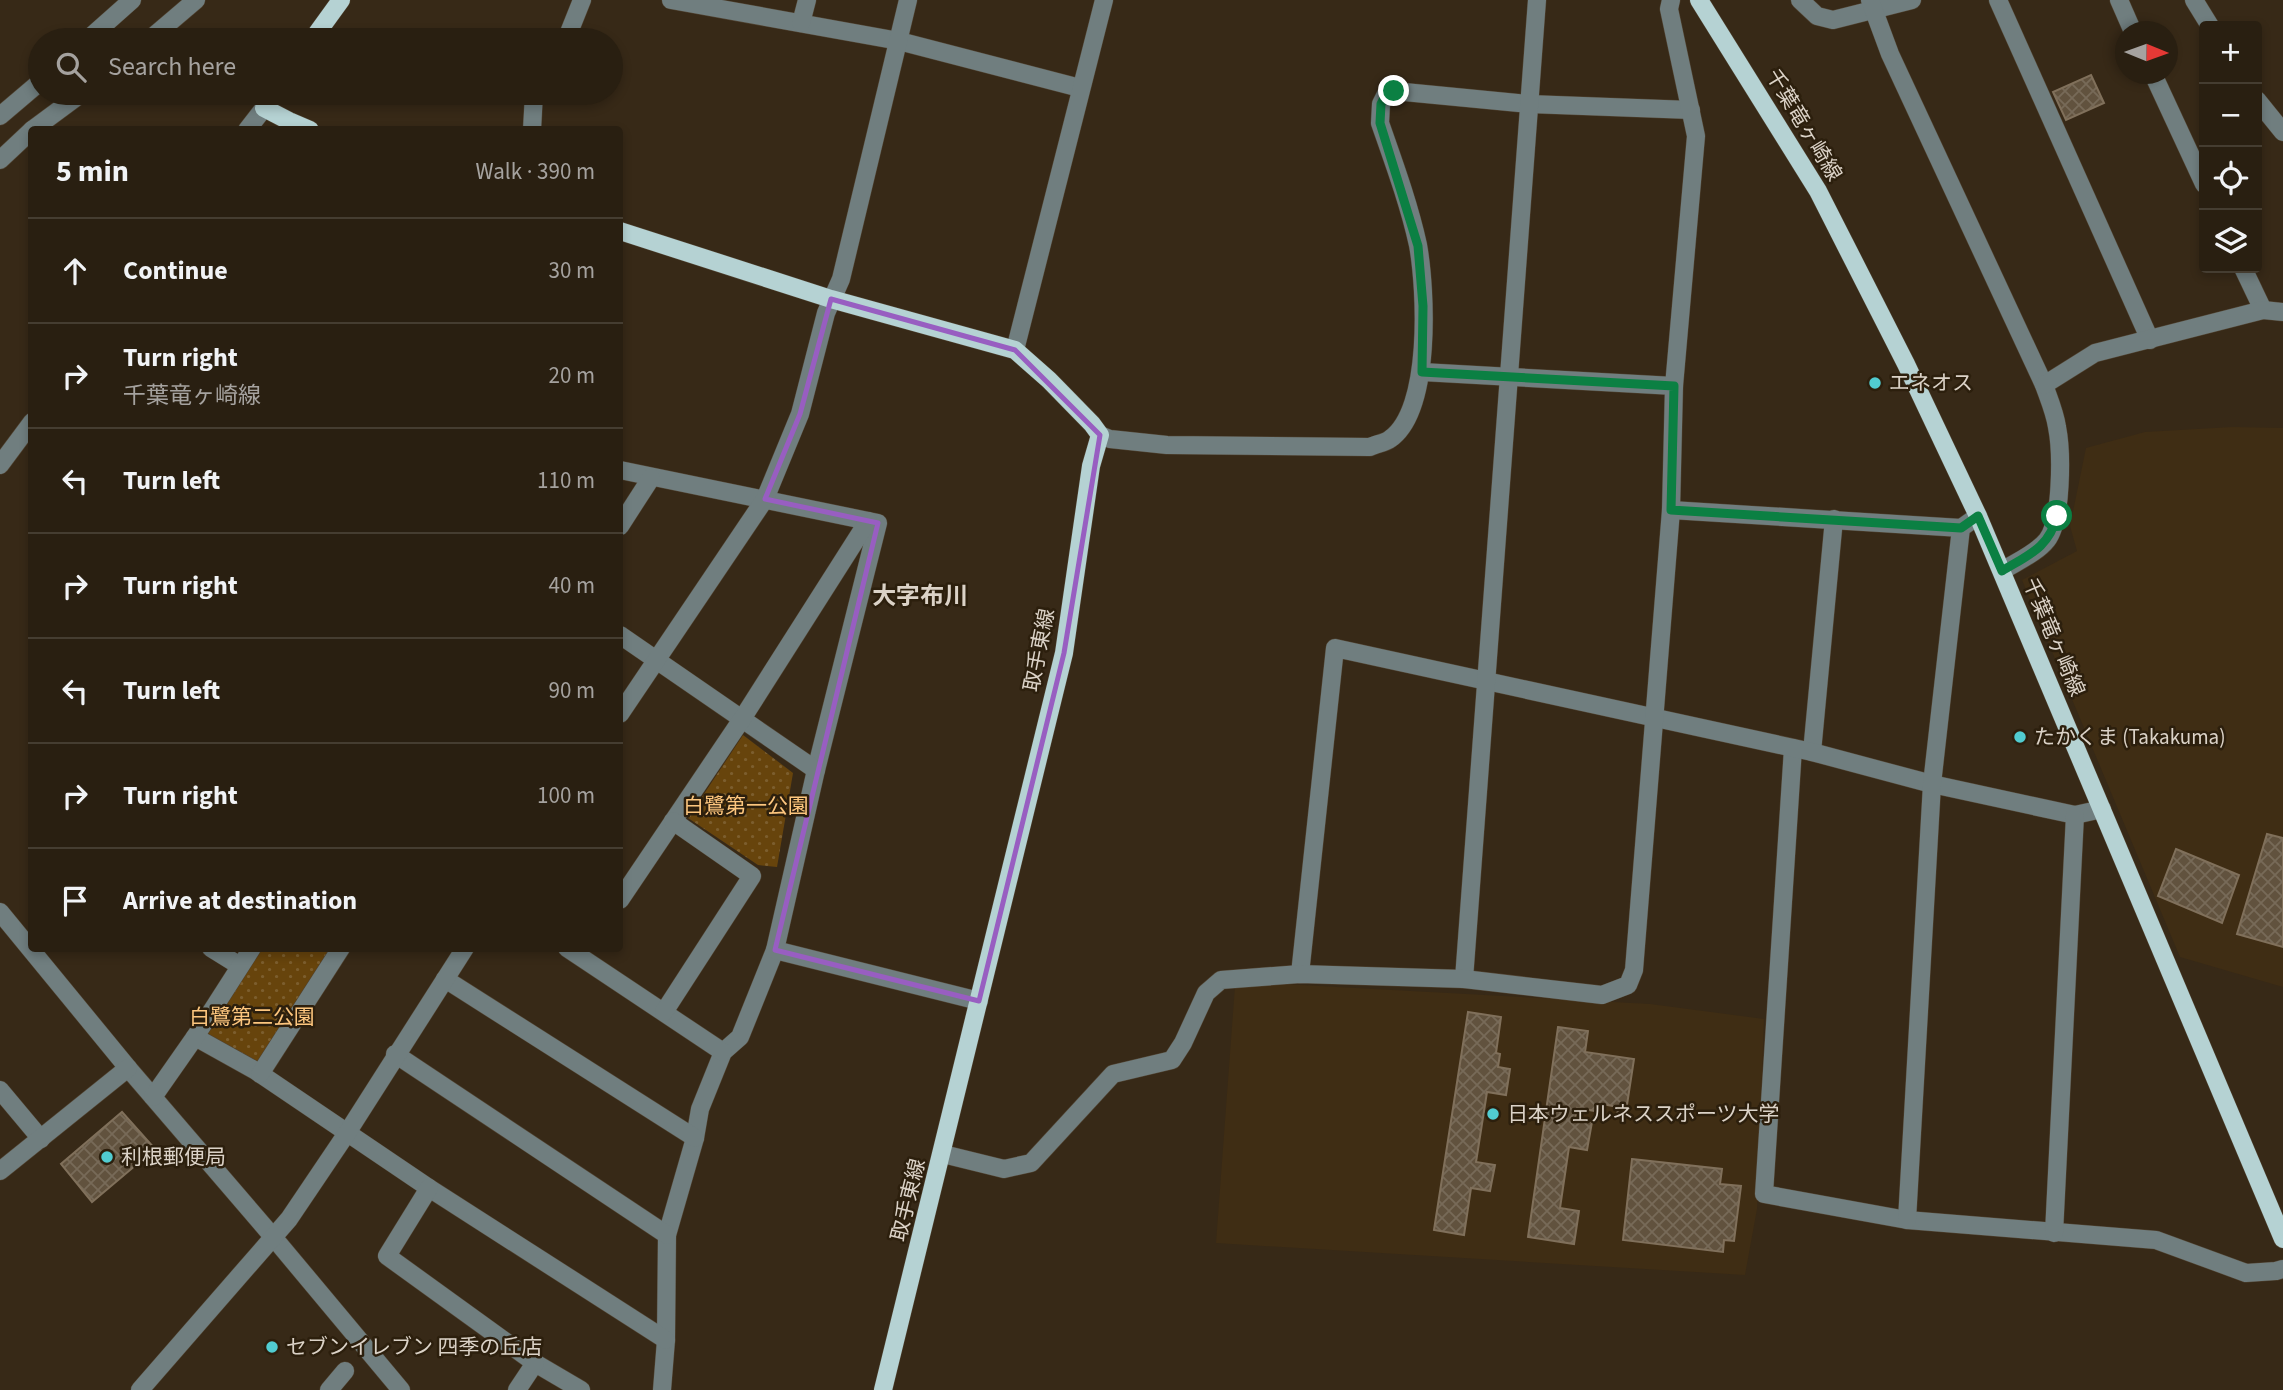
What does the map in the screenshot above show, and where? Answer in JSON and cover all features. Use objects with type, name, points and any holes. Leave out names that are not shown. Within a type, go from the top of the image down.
[{"type":"main road","points":[[321,28],[341,0]]},
{"type":"main road","name":"千葉竜ヶ崎線","points":[[1699,0],[1818,191],[1906,364],[1978,516],[2283,1239]]},
{"type":"main road","points":[[274,105],[289,121],[301,126]]},
{"type":"main road","points":[[623,232],[831,299],[1015,349],[1049,380],[1100,435]]},
{"type":"main road","name":"取手東線","points":[[883,1390],[1064,653],[1091,466],[1100,435]]},
{"type":"street","points":[[100,28],[132,0]]},
{"type":"street","points":[[163,28],[196,0]]},
{"type":"street","points":[[571,28],[582,0]]},
{"type":"street","points":[[671,0],[739,6],[802,23],[898,41],[1080,88]]},
{"type":"street","points":[[802,23],[807,0]]},
{"type":"street","points":[[623,710],[765,499],[800,414],[831,299],[841,279],[908,0]]},
{"type":"street","points":[[1015,349],[1104,0]]},
{"type":"street","points":[[1464,979],[1537,0]]},
{"type":"street","points":[[943,1154],[1004,1169],[1031,1163],[1113,1074],[1172,1060],[1183,1043],[1206,993],[1221,980],[1300,974],[1464,979],[1602,995],[1628,985],[1634,970],[1671,510],[1674,386],[1696,136],[1669,9],[1671,0]]},
{"type":"street","points":[[1800,0],[1817,16],[1833,20],[1872,6],[1912,0]]},
{"type":"street","points":[[1998,0],[2150,340]]},
{"type":"street","points":[[2119,0],[2128,21]]},
{"type":"street","points":[[2194,0],[2207,21]]},
{"type":"street","points":[[1872,6],[1890,54],[2044,385],[2057,426],[2057,516],[2049,538],[2043,545],[2002,571]]},
{"type":"street","points":[[2158,84],[2199,173]]},
{"type":"street","points":[[1100,435],[1110,439],[1167,445],[1370,447],[1390,439],[1406,421],[1422,372],[1423,306],[1418,246],[1380,123],[1381,104],[1386,94],[1394,91],[1529,104],[1690,110]]},
{"type":"street","points":[[0,117],[28,92]]},
{"type":"street","points":[[37,126],[66,105]]},
{"type":"street","points":[[250,126],[265,105]]},
{"type":"street","points":[[532,126],[533,105]]},
{"type":"street","points":[[2262,106],[2283,132]]},
{"type":"street","points":[[0,160],[28,134]]},
{"type":"street","points":[[2245,273],[2263,310]]},
{"type":"street","points":[[2044,385],[2095,353],[2263,310],[2283,312]]},
{"type":"street","points":[[1422,372],[1674,386]]},
{"type":"street","points":[[0,465],[28,427]]},
{"type":"street","points":[[623,471],[878,523],[816,770],[775,950],[740,1037],[723,1052],[700,1109],[695,1138],[667,1235],[666,1340],[662,1390]]},
{"type":"street","points":[[623,521],[651,478]]},
{"type":"street","points":[[1671,510],[1961,528],[1978,516]]},
{"type":"street","points":[[1812,752],[1834,519]]},
{"type":"street","points":[[623,896],[742,719],[868,521]]},
{"type":"street","points":[[1907,1220],[1932,784],[1961,528]]},
{"type":"street","points":[[623,637],[816,770]]},
{"type":"street","points":[[1300,974],[1335,648],[1812,752],[1932,784],[2075,815],[2102,809]]},
{"type":"street","points":[[1793,748],[1764,1194],[1907,1220],[2156,1240],[2246,1272],[2276,1272],[2283,1269]]},
{"type":"street","points":[[2054,1233],[2075,815]]},
{"type":"street","points":[[664,1012],[752,876],[673,821]]},
{"type":"street","points":[[0,912],[28,946]]},
{"type":"street","points":[[775,950],[979,1001]]},
{"type":"street","points":[[33,952],[401,1390]]},
{"type":"street","points":[[217,952],[240,966]]},
{"type":"street","points":[[153,1097],[249,952]]},
{"type":"street","points":[[260,1074],[338,952]]},
{"type":"street","points":[[140,1390],[274,1238],[347,1133],[462,952]]},
{"type":"street","points":[[578,952],[723,1052]]},
{"type":"street","points":[[445,979],[695,1138]]},
{"type":"street","points":[[195,1037],[260,1074],[429,1188],[666,1340]]},
{"type":"street","points":[[395,1054],[667,1235]]},
{"type":"street","points":[[0,1171],[128,1068]]},
{"type":"street","points":[[0,1090],[41,1139]]},
{"type":"street","points":[[429,1188],[387,1256],[535,1363],[581,1390]]},
{"type":"street","points":[[517,1390],[535,1363]]},
{"type":"street","points":[[329,1390],[345,1371]]},
{"type":"highlighted area","points":[[831,299],[1015,350],[1100,435],[1064,653],[979,1001],[775,950],[878,523],[765,499],[800,414]]},
{"type":"shaded area","points":[[2232,427],[2283,428],[2283,987],[2180,957],[2022,580],[2077,551],[2070,526],[2086,448],[2145,432]]},
{"type":"shaded area","name":"日本ウェルネススポーツ大学","points":[[1282,984],[1650,1004],[1764,1019],[1757,1209],[1745,1275],[1216,1243],[1235,986]]},
{"type":"green space","name":"白鷺第一公園","points":[[743,735],[793,773],[777,867],[758,865],[688,818]]},
{"type":"green space","name":"白鷺第二公園","points":[[256,952],[334,952],[256,1071],[203,1030]]},
{"type":"building","points":[[2091,75],[2104,103],[2066,120],[2053,92]]},
{"type":"building","points":[[2267,834],[2283,838],[2283,947],[2237,934]]},
{"type":"building","points":[[2176,849],[2239,875],[2222,923],[2158,896]]},
{"type":"building","points":[[1468,1012],[1501,1017],[1496,1053],[1500,1054],[1498,1067],[1510,1069],[1506,1095],[1487,1092],[1476,1162],[1495,1165],[1490,1191],[1471,1188],[1464,1235],[1434,1230]]},
{"type":"building","points":[[1558,1027],[1588,1031],[1585,1052],[1634,1059],[1625,1118],[1617,1117],[1618,1107],[1602,1104],[1601,1112],[1577,1108],[1575,1119],[1592,1122],[1587,1150],[1569,1147],[1560,1208],[1579,1211],[1574,1244],[1528,1237]]},
{"type":"building","points":[[122,1112],[155,1149],[92,1202],[61,1164]]},
{"type":"building","points":[[1632,1159],[1722,1169],[1720,1184],[1741,1186],[1734,1241],[1724,1240],[1723,1252],[1623,1240]]},
{"type":"place","name":"エネオス","points":[[1875,383]]},
{"type":"place","name":"たかくま (Takakuma)","points":[[2020,737]]},
{"type":"place","name":"日本ウェルネススポーツ大学","points":[[1493,1114]]},
{"type":"place","name":"利根郵便局","points":[[107,1157]]},
{"type":"place","name":"セブンイレブン 四季の丘店","points":[[272,1347]]},
{"type":"district","name":"大字布川","points":[[920,596]]},
{"type":"route","points":[[1394,91],[1386,94],[1381,104],[1380,123],[1418,246],[1423,306],[1422,372],[1674,386],[1671,510],[1961,528],[1978,516],[2002,571],[2043,545],[2049,538],[2057,516]]}]
